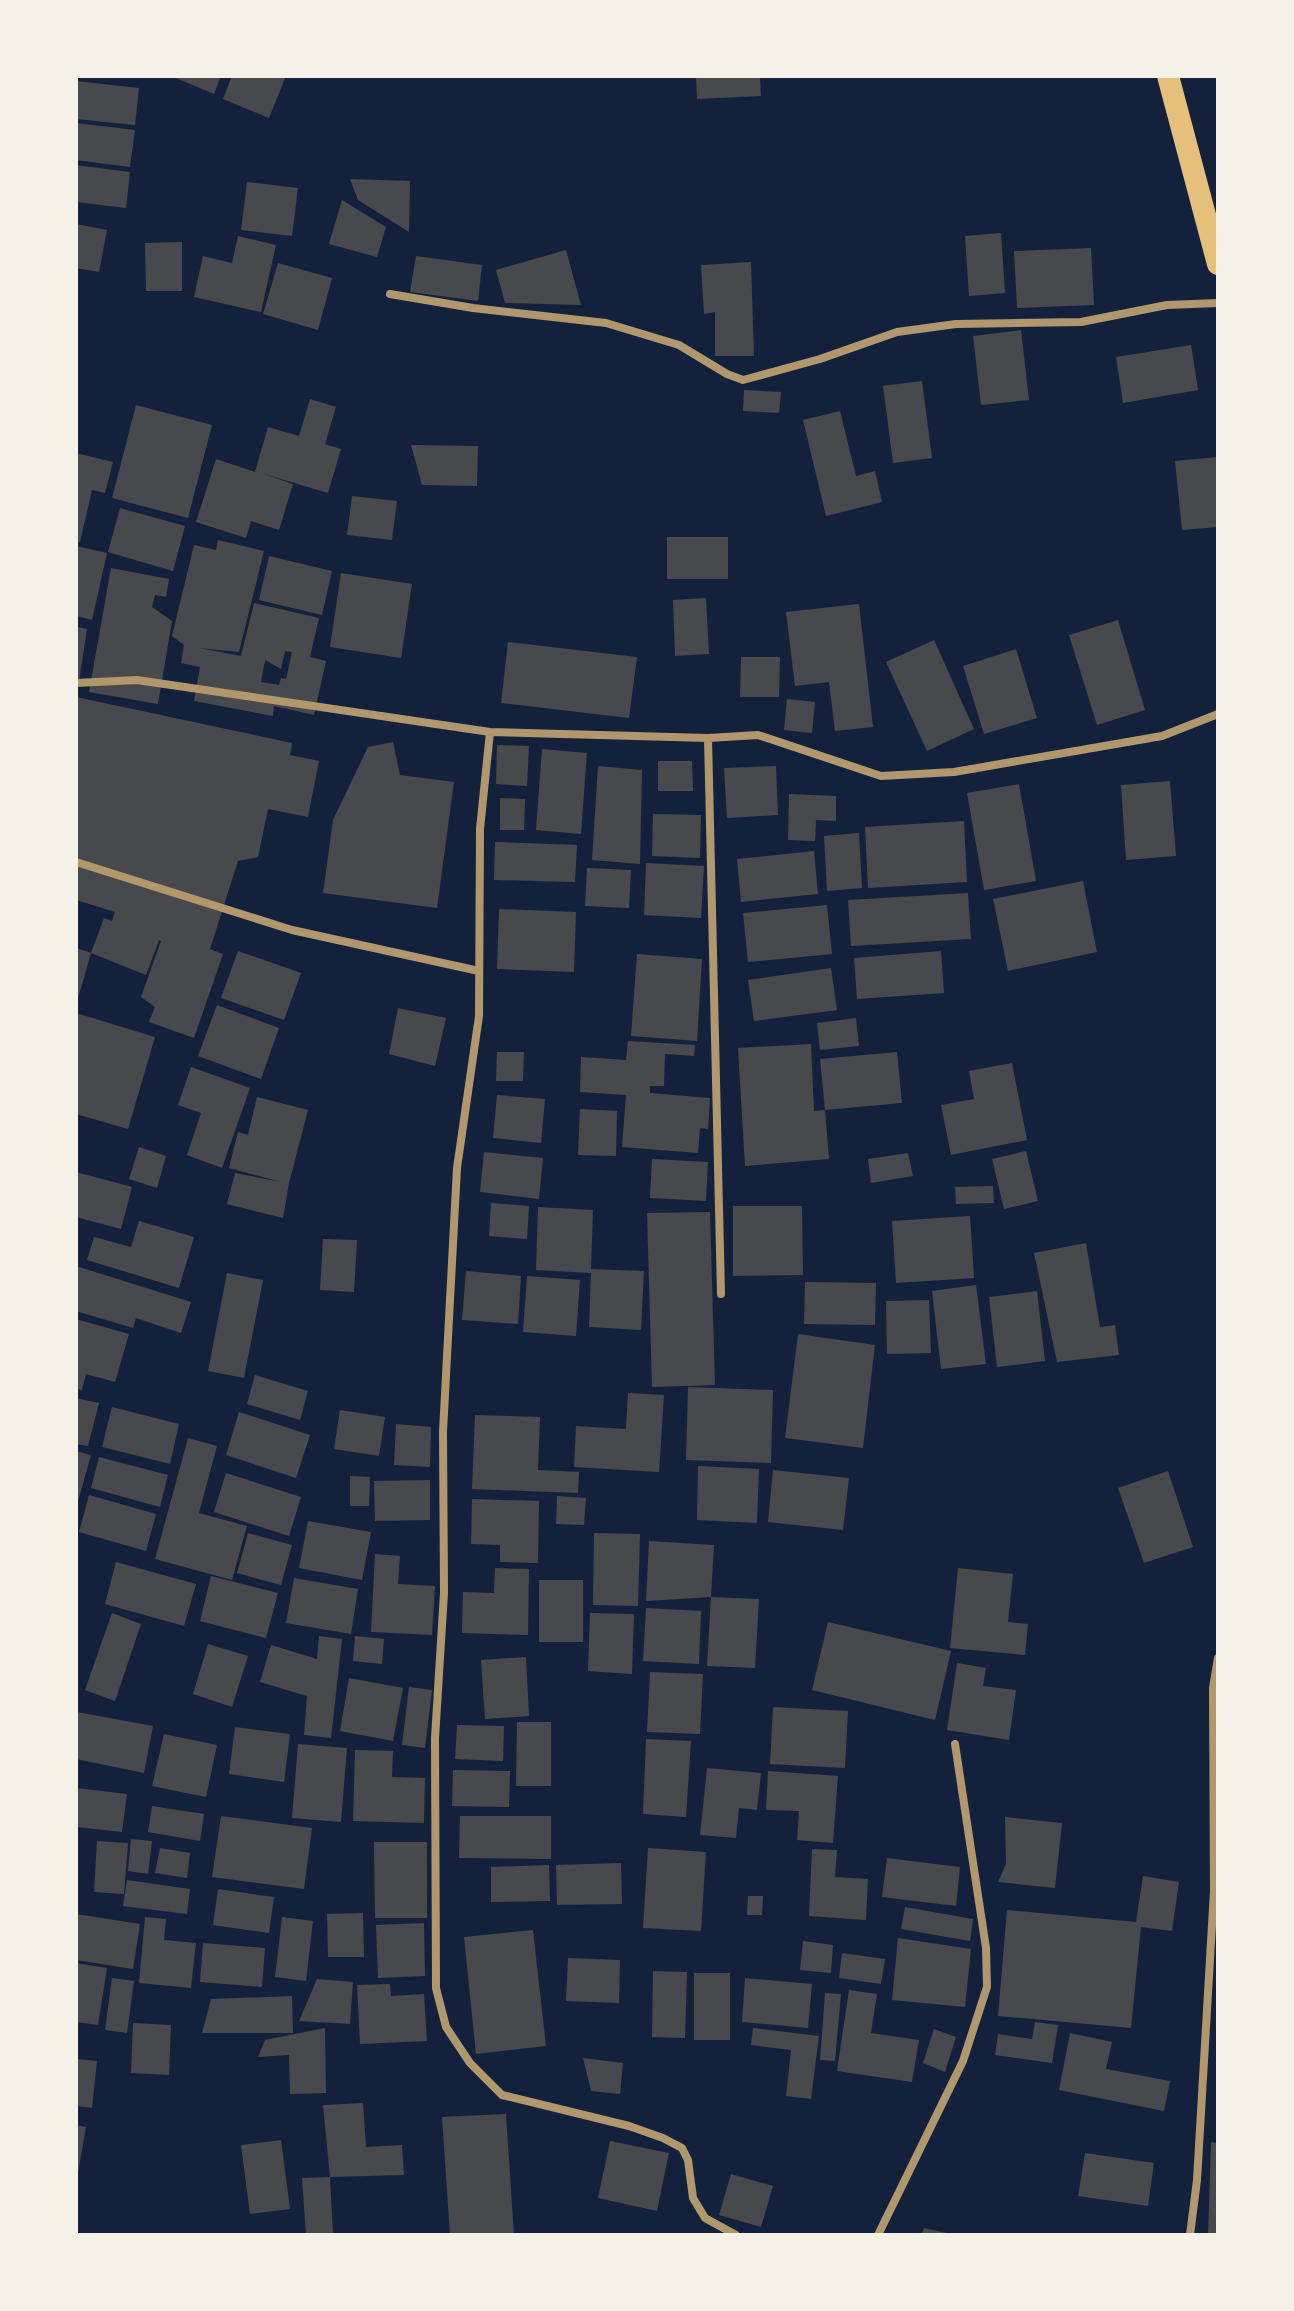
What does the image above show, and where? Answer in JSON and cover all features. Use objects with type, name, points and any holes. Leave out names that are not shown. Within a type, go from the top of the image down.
[{"type":"highway","points":[[1168,76],[1218,264]]},
{"type":"street","points":[[390,294],[473,308],[606,323],[679,345],[727,374],[743,380],[820,359],[897,332],[956,324],[1081,322],[1167,305],[1218,303]]},
{"type":"street","points":[[76,683],[137,680],[490,732],[708,738],[758,735],[881,776],[954,772],[1162,736],[1218,714]]},
{"type":"street","points":[[490,732],[480,829],[479,1016],[457,1168],[443,1432],[444,1593],[435,1738],[436,1988],[446,2027],[470,2063],[502,2095],[629,2126],[682,2148],[688,2160],[693,2198],[705,2218],[736,2235]]},
{"type":"street","points":[[708,738],[721,1294]]},
{"type":"street","points":[[76,862],[292,930],[479,971]]},
{"type":"street","points":[[1190,2235],[1197,2180],[1214,1891],[1213,1688],[1218,1658]]},
{"type":"street","points":[[878,2235],[963,2061],[987,1987],[986,1948],[955,1744]]},
{"type":"building","points":[[171,76],[221,76],[214,94]]},
{"type":"building","points":[[232,76],[286,76],[269,118],[223,99]]},
{"type":"building","points":[[696,76],[760,76],[761,96],[697,99]]},
{"type":"building","points":[[76,81],[139,88],[135,125],[76,119]]},
{"type":"building","points":[[76,123],[135,130],[130,167],[76,160]]},
{"type":"building","points":[[76,165],[130,172],[126,208],[76,202]]},
{"type":"building","points":[[350,179],[410,181],[409,232],[358,200]]},
{"type":"building","points":[[247,182],[298,188],[292,236],[241,230]]},
{"type":"building","points":[[342,200],[386,227],[377,257],[329,244]]},
{"type":"building","points":[[76,224],[107,230],[99,272],[76,268]]},
{"type":"building","points":[[1001,233],[1005,293],[969,296],[965,236]]},
{"type":"building","points":[[238,236],[276,245],[261,312],[194,297],[203,256],[232,263]]},
{"type":"building","points":[[182,242],[182,291],[146,291],[145,243]]},
{"type":"building","points":[[1091,248],[1094,305],[1017,308],[1014,251]]},
{"type":"building","points":[[566,250],[581,305],[505,303],[496,270]]},
{"type":"building","points":[[416,256],[482,265],[478,301],[410,292]]},
{"type":"building","points":[[751,262],[754,356],[715,356],[715,312],[704,314],[701,265]]},
{"type":"building","points":[[278,263],[332,278],[318,330],[263,314]]},
{"type":"building","points":[[1021,330],[1029,400],[981,405],[973,336]]},
{"type":"building","points":[[1191,345],[1198,390],[1123,403],[1116,357]]},
{"type":"building","points":[[922,381],[932,458],[893,463],[883,386]]},
{"type":"building","points":[[744,390],[781,392],[779,413],[743,411]]},
{"type":"building","points":[[310,399],[336,407],[325,444],[341,449],[328,493],[261,473],[293,484],[279,530],[251,521],[246,538],[196,522],[216,459],[255,472],[268,427],[299,436]]},
{"type":"building","points":[[136,405],[212,425],[188,518],[112,498]]},
{"type":"building","points":[[840,411],[856,476],[875,471],[882,502],[826,516],[803,420]]},
{"type":"building","points":[[411,445],[478,446],[477,486],[422,485]]},
{"type":"building","points":[[76,453],[113,462],[105,493],[92,490],[80,542],[76,541]]},
{"type":"building","points":[[1217,457],[1218,527],[1182,530],[1175,461]]},
{"type":"building","points":[[352,496],[397,501],[392,540],[347,535]]},
{"type":"building","points":[[120,508],[185,526],[173,571],[108,552]]},
{"type":"building","points":[[667,537],[728,537],[728,579],[667,579]]},
{"type":"building","points":[[218,540],[264,551],[239,652],[199,648],[241,656],[254,603],[319,618],[310,657],[326,661],[314,715],[274,706],[273,716],[194,701],[200,667],[181,663],[184,645],[172,636],[194,545],[216,550]],"holes":[[[285,651],[292,652],[286,679],[281,678],[279,685],[261,682],[265,660],[281,669]]]},
{"type":"building","points":[[76,546],[107,553],[92,620],[76,616]]},
{"type":"building","points":[[269,556],[332,571],[322,615],[259,600]]},
{"type":"building","points":[[111,568],[169,579],[166,597],[155,595],[152,607],[172,621],[158,704],[89,692]]},
{"type":"building","points":[[341,573],[412,584],[401,658],[330,647]]},
{"type":"building","points":[[706,598],[709,654],[675,656],[673,600]]},
{"type":"building","points":[[859,604],[873,727],[835,731],[829,682],[795,686],[786,612]]},
{"type":"building","points":[[1118,620],[1145,710],[1097,725],[1069,635]]},
{"type":"building","points":[[76,627],[87,629],[78,688],[76,687]]},
{"type":"building","points":[[934,640],[974,729],[927,751],[886,662]]},
{"type":"building","points":[[508,642],[637,657],[629,718],[501,703]]},
{"type":"building","points":[[1016,649],[1037,718],[984,734],[963,666]]},
{"type":"building","points":[[741,657],[780,657],[779,697],[740,697]]},
{"type":"building","points":[[76,697],[292,743],[290,755],[319,761],[308,817],[268,809],[258,857],[238,861],[210,949],[223,954],[194,1038],[149,1022],[155,1007],[141,997],[161,941],[146,975],[91,953],[104,918],[112,921],[115,912],[76,900]]},
{"type":"building","points":[[787,699],[815,702],[812,733],[784,730]]},
{"type":"building","points":[[393,742],[400,775],[454,782],[437,908],[323,893],[333,820],[368,747]]},
{"type":"building","points":[[497,745],[529,746],[527,786],[496,784]]},
{"type":"building","points":[[542,749],[587,753],[581,834],[536,830]]},
{"type":"building","points":[[658,761],[692,761],[693,791],[658,791]]},
{"type":"building","points":[[598,766],[642,770],[640,864],[592,860]]},
{"type":"building","points":[[776,766],[778,815],[727,818],[724,768]]},
{"type":"building","points":[[1170,781],[1176,856],[1126,860],[1121,785]]},
{"type":"building","points":[[1019,784],[1036,881],[984,890],[967,793]]},
{"type":"building","points":[[789,794],[836,796],[836,821],[816,820],[815,841],[788,840]]},
{"type":"building","points":[[500,798],[525,799],[524,830],[500,830]]},
{"type":"building","points":[[653,814],[701,815],[700,858],[652,856]]},
{"type":"building","points":[[964,821],[967,882],[868,888],[865,827]]},
{"type":"building","points":[[859,833],[862,888],[827,891],[824,836]]},
{"type":"building","points":[[495,842],[577,845],[575,882],[494,880]]},
{"type":"building","points":[[814,851],[818,894],[741,902],[737,859]]},
{"type":"building","points":[[646,863],[704,866],[701,918],[644,915]]},
{"type":"building","points":[[587,868],[631,870],[629,908],[585,906]]},
{"type":"building","points":[[1083,881],[1097,952],[1008,971],[993,899]]},
{"type":"building","points":[[968,893],[971,939],[851,946],[848,900]]},
{"type":"building","points":[[827,905],[832,954],[748,962],[743,913]]},
{"type":"building","points":[[499,909],[576,912],[574,972],[497,969]]},
{"type":"building","points":[[76,948],[91,953],[77,1002],[76,1002]]},
{"type":"building","points":[[238,951],[301,973],[284,1020],[221,998]]},
{"type":"building","points":[[941,951],[944,993],[857,999],[854,958]]},
{"type":"building","points":[[637,954],[702,959],[697,1041],[631,1036]]},
{"type":"building","points":[[831,968],[837,1010],[754,1021],[748,980]]},
{"type":"building","points":[[217,1005],[279,1028],[261,1079],[198,1056]]},
{"type":"building","points":[[398,1008],[446,1018],[435,1066],[389,1054]]},
{"type":"building","points":[[76,1013],[155,1037],[128,1129],[76,1114]]},
{"type":"building","points":[[856,1018],[859,1046],[820,1050],[817,1023]]},
{"type":"building","points":[[628,1041],[695,1045],[694,1056],[665,1054],[664,1086],[650,1086],[650,1093],[710,1098],[708,1129],[700,1128],[698,1153],[622,1147],[626,1095],[580,1092],[581,1057],[626,1060]]},
{"type":"building","points":[[811,1044],[814,1111],[825,1110],[829,1159],[745,1166],[738,1048]]},
{"type":"building","points":[[497,1052],[524,1052],[523,1081],[496,1081]]},
{"type":"building","points":[[897,1052],[902,1103],[825,1110],[820,1059]]},
{"type":"building","points":[[1012,1063],[1027,1140],[951,1155],[941,1105],[974,1099],[969,1071]]},
{"type":"building","points":[[191,1067],[250,1088],[222,1168],[187,1155],[201,1113],[178,1105]]},
{"type":"building","points":[[497,1095],[545,1099],[541,1143],[493,1138]]},
{"type":"building","points":[[257,1097],[308,1110],[283,1218],[227,1204],[235,1173],[281,1182],[229,1168],[238,1132],[248,1135]]},
{"type":"building","points":[[580,1109],[617,1111],[616,1156],[578,1155]]},
{"type":"building","points":[[139,1147],[166,1156],[157,1188],[129,1179]]},
{"type":"building","points":[[1026,1151],[1038,1201],[1004,1209],[992,1159]]},
{"type":"building","points":[[484,1152],[543,1158],[539,1199],[480,1192]]},
{"type":"building","points":[[908,1153],[913,1176],[871,1183],[868,1159]]},
{"type":"building","points":[[652,1159],[708,1162],[706,1201],[650,1198]]},
{"type":"building","points":[[76,1172],[132,1187],[121,1229],[76,1217]]},
{"type":"building","points":[[993,1186],[994,1203],[956,1204],[955,1187]]},
{"type":"building","points":[[491,1203],[529,1206],[527,1239],[489,1236]]},
{"type":"building","points":[[733,1206],[802,1206],[803,1275],[733,1276]]},
{"type":"building","points":[[538,1207],[593,1210],[591,1269],[644,1271],[641,1330],[589,1327],[591,1273],[536,1270]]},
{"type":"building","points":[[710,1212],[715,1385],[652,1387],[647,1213]]},
{"type":"building","points":[[970,1216],[974,1278],[896,1283],[892,1221]]},
{"type":"building","points":[[139,1221],[194,1237],[179,1288],[87,1260],[94,1237],[131,1247]]},
{"type":"building","points":[[323,1239],[357,1240],[354,1292],[320,1290]]},
{"type":"building","points":[[1086,1243],[1100,1327],[1115,1325],[1119,1355],[1057,1362],[1034,1253]]},
{"type":"building","points":[[76,1266],[191,1302],[181,1333],[136,1318],[133,1328],[76,1311]]},
{"type":"building","points":[[466,1271],[521,1276],[518,1324],[462,1320]]},
{"type":"building","points":[[227,1273],[263,1280],[244,1378],[208,1371]]},
{"type":"building","points":[[527,1276],[580,1280],[576,1336],[523,1332]]},
{"type":"building","points":[[805,1282],[876,1283],[875,1325],[804,1324]]},
{"type":"building","points":[[976,1285],[986,1364],[941,1369],[932,1291]]},
{"type":"building","points":[[1037,1291],[1045,1361],[997,1367],[989,1297]]},
{"type":"building","points":[[929,1300],[931,1353],[887,1354],[886,1301]]},
{"type":"building","points":[[76,1319],[129,1334],[115,1382],[86,1374],[82,1390],[76,1389]]},
{"type":"building","points":[[798,1334],[875,1345],[863,1448],[785,1438]]},
{"type":"building","points":[[255,1375],[308,1391],[300,1420],[247,1404]]},
{"type":"building","points":[[688,1387],[773,1390],[771,1463],[686,1460]]},
{"type":"building","points":[[628,1393],[664,1395],[659,1472],[574,1467],[576,1426],[626,1429]]},
{"type":"building","points":[[76,1398],[99,1403],[88,1446],[76,1444]]},
{"type":"building","points":[[112,1407],[179,1424],[170,1464],[102,1447]]},
{"type":"building","points":[[340,1410],[385,1417],[379,1456],[334,1449]]},
{"type":"building","points":[[239,1412],[310,1435],[296,1478],[226,1455]]},
{"type":"building","points":[[475,1415],[540,1417],[538,1470],[579,1472],[578,1493],[472,1489]]},
{"type":"building","points":[[396,1424],[431,1427],[430,1467],[394,1465]]},
{"type":"building","points":[[188,1438],[217,1446],[199,1513],[247,1526],[232,1580],[155,1559]]},
{"type":"building","points":[[76,1451],[91,1455],[77,1505],[76,1505]]},
{"type":"building","points":[[99,1457],[168,1475],[160,1507],[91,1488]]},
{"type":"building","points":[[698,1466],[759,1469],[757,1523],[697,1520]]},
{"type":"building","points":[[773,1470],[849,1478],[843,1530],[768,1522]]},
{"type":"building","points":[[1168,1471],[1193,1547],[1144,1563],[1118,1488]]},
{"type":"building","points":[[226,1473],[301,1497],[289,1536],[214,1512]]},
{"type":"building","points":[[350,1476],[370,1477],[369,1506],[350,1506]]},
{"type":"building","points":[[430,1480],[430,1520],[375,1521],[374,1481]]},
{"type":"building","points":[[89,1495],[156,1514],[146,1551],[79,1532]]},
{"type":"building","points":[[557,1496],[586,1498],[584,1525],[556,1524]]},
{"type":"building","points":[[472,1499],[539,1501],[538,1563],[500,1562],[500,1545],[471,1544]]},
{"type":"building","points":[[308,1521],[371,1532],[362,1580],[299,1568]]},
{"type":"building","points":[[248,1533],[292,1545],[281,1585],[237,1573]]},
{"type":"building","points":[[594,1533],[640,1534],[638,1606],[593,1605]]},
{"type":"building","points":[[649,1541],[714,1545],[711,1597],[646,1601]]},
{"type":"building","points":[[375,1554],[400,1556],[398,1584],[435,1586],[432,1635],[371,1632]]},
{"type":"building","points":[[116,1562],[196,1584],[184,1626],[105,1604]]},
{"type":"building","points":[[495,1568],[529,1569],[528,1635],[462,1633],[463,1592],[494,1593]]},
{"type":"building","points":[[958,1568],[1013,1574],[1008,1622],[1028,1624],[1025,1655],[950,1648]]},
{"type":"building","points":[[211,1576],[278,1593],[266,1638],[200,1621]]},
{"type":"building","points":[[294,1578],[358,1589],[351,1634],[286,1623]]},
{"type":"building","points":[[539,1580],[583,1580],[583,1642],[539,1642]]},
{"type":"building","points":[[711,1597],[759,1599],[755,1668],[707,1666]]},
{"type":"building","points":[[646,1608],[701,1611],[699,1664],[643,1661]]},
{"type":"building","points":[[112,1613],[141,1624],[115,1701],[85,1690]]},
{"type":"building","points":[[590,1613],[634,1614],[632,1674],[588,1671]]},
{"type":"building","points":[[828,1622],[951,1651],[935,1720],[812,1690]]},
{"type":"building","points":[[319,1636],[342,1639],[331,1738],[304,1735],[307,1696],[260,1682],[271,1645],[317,1659]]},
{"type":"building","points":[[355,1636],[384,1639],[382,1664],[353,1661]]},
{"type":"building","points":[[208,1644],[248,1656],[232,1707],[193,1694]]},
{"type":"building","points":[[526,1657],[529,1716],[485,1719],[481,1660]]},
{"type":"building","points":[[957,1663],[986,1668],[983,1686],[1016,1690],[1009,1740],[947,1730]]},
{"type":"building","points":[[650,1672],[703,1674],[700,1734],[647,1732]]},
{"type":"building","points":[[349,1678],[403,1688],[393,1741],[340,1731]]},
{"type":"building","points":[[409,1687],[432,1690],[425,1748],[402,1745]]},
{"type":"building","points":[[773,1707],[848,1711],[845,1768],[770,1764]]},
{"type":"building","points":[[77,1712],[153,1726],[144,1773],[76,1759]]},
{"type":"building","points":[[517,1722],[551,1722],[551,1786],[516,1786]]},
{"type":"building","points":[[457,1725],[504,1726],[503,1761],[455,1759]]},
{"type":"building","points":[[235,1727],[290,1734],[284,1782],[229,1774]]},
{"type":"building","points":[[164,1734],[217,1745],[206,1797],[152,1786]]},
{"type":"building","points":[[646,1739],[691,1741],[686,1817],[643,1814]]},
{"type":"building","points":[[298,1744],[347,1748],[341,1822],[292,1818]]},
{"type":"building","points":[[355,1750],[393,1751],[392,1777],[425,1778],[424,1823],[353,1821]]},
{"type":"building","points":[[707,1768],[761,1773],[757,1810],[739,1808],[736,1838],[700,1835]]},
{"type":"building","points":[[453,1770],[510,1771],[509,1807],[452,1806]]},
{"type":"building","points":[[768,1771],[838,1776],[833,1843],[797,1840],[799,1811],[766,1810]]},
{"type":"building","points":[[76,1788],[127,1794],[122,1832],[76,1827]]},
{"type":"building","points":[[152,1806],[204,1814],[200,1841],[148,1832]]},
{"type":"building","points":[[221,1816],[312,1828],[304,1889],[212,1877]]},
{"type":"building","points":[[460,1816],[551,1816],[551,1859],[459,1858]]},
{"type":"building","points":[[1005,1817],[1062,1823],[1055,1888],[998,1882],[1006,1864]]},
{"type":"building","points":[[131,1839],[152,1841],[148,1874],[128,1871]]},
{"type":"building","points":[[97,1841],[128,1843],[124,1894],[94,1892]]},
{"type":"building","points":[[374,1842],[427,1842],[427,1918],[375,1918]]},
{"type":"building","points":[[160,1848],[190,1853],[187,1878],[155,1873]]},
{"type":"building","points":[[648,1848],[706,1852],[701,1931],[643,1928]]},
{"type":"building","points":[[812,1849],[837,1850],[835,1877],[868,1879],[866,1920],[809,1916]]},
{"type":"building","points":[[887,1858],[960,1867],[956,1906],[882,1897]]},
{"type":"building","points":[[621,1863],[622,1904],[557,1905],[556,1865]]},
{"type":"building","points":[[549,1865],[550,1901],[491,1902],[491,1867]]},
{"type":"building","points":[[1143,1876],[1179,1882],[1172,1931],[1141,1927],[1131,2028],[998,2016],[1007,1910],[1136,1922]]},
{"type":"building","points":[[127,1880],[190,1889],[187,1914],[123,1906]]},
{"type":"building","points":[[218,1889],[274,1897],[269,1933],[213,1925]]},
{"type":"building","points":[[748,1896],[763,1896],[762,1915],[747,1915]]},
{"type":"building","points":[[905,1907],[973,1919],[970,1941],[901,1929]]},
{"type":"building","points":[[363,1913],[364,1957],[328,1957],[327,1914]]},
{"type":"building","points":[[76,1914],[140,1924],[133,1969],[76,1960]]},
{"type":"building","points":[[145,1917],[166,1919],[164,1940],[196,1943],[191,1988],[139,1983]]},
{"type":"building","points":[[282,1917],[313,1921],[306,1981],[275,1977]]},
{"type":"building","points":[[424,1923],[425,1976],[378,1978],[376,1925]]},
{"type":"building","points":[[533,1930],[546,2046],[476,2054],[464,1937]]},
{"type":"building","points":[[898,1938],[971,1949],[965,2007],[892,2000]]},
{"type":"building","points":[[803,1941],[833,1945],[831,1973],[800,1970]]},
{"type":"building","points":[[203,1943],[265,1948],[262,1987],[200,1982]]},
{"type":"building","points":[[842,1953],[885,1959],[881,1984],[839,1978]]},
{"type":"building","points":[[568,1958],[620,1960],[619,2003],[566,2001]]},
{"type":"building","points":[[76,1963],[107,1968],[98,2025],[76,2022]]},
{"type":"building","points":[[653,1971],[687,1972],[685,2038],[652,2037]]},
{"type":"building","points":[[694,1973],[730,1973],[730,2040],[694,2040]]},
{"type":"building","points":[[112,1978],[134,1981],[127,2033],[105,2030]]},
{"type":"building","points":[[745,1978],[812,1984],[808,2028],[742,2022]]},
{"type":"building","points":[[317,1979],[353,1982],[350,2024],[299,2021]]},
{"type":"building","points":[[390,1984],[391,1996],[424,1994],[427,2041],[360,2044],[357,1985]]},
{"type":"building","points":[[849,1990],[877,1994],[871,2033],[919,2040],[912,2082],[837,2071]]},
{"type":"building","points":[[825,1993],[841,1994],[835,2061],[820,2060]]},
{"type":"building","points":[[292,1996],[293,2033],[202,2033],[211,1999]]},
{"type":"building","points":[[1035,2022],[1058,2025],[1052,2063],[995,2055],[998,2034],[1032,2039]]},
{"type":"building","points":[[133,2023],[171,2025],[169,2075],[131,2073]]},
{"type":"building","points":[[325,2028],[326,2093],[290,2094],[289,2055],[258,2057],[265,2040]]},
{"type":"building","points":[[753,2028],[819,2036],[811,2099],[786,2096],[791,2050],[751,2045]]},
{"type":"building","points":[[934,2029],[956,2037],[945,2072],[923,2063]]},
{"type":"building","points":[[1070,2033],[1112,2042],[1106,2069],[1170,2081],[1164,2111],[1059,2090]]},
{"type":"building","points":[[583,2058],[623,2063],[620,2094],[591,2091]]},
{"type":"building","points":[[76,2059],[97,2061],[92,2108],[76,2106]]},
{"type":"building","points":[[363,2103],[366,2147],[402,2145],[404,2175],[330,2177],[323,2105]]},
{"type":"building","points":[[506,2114],[514,2235],[450,2235],[442,2117]]},
{"type":"building","points":[[76,2125],[86,2127],[78,2173],[76,2173]]},
{"type":"building","points":[[281,2140],[290,2209],[250,2214],[241,2145]]},
{"type":"building","points":[[610,2141],[669,2153],[657,2211],[598,2198]]},
{"type":"building","points":[[1211,2142],[1218,2143],[1218,2235],[1208,2235]]},
{"type":"building","points":[[1085,2153],[1154,2163],[1148,2206],[1078,2196]]},
{"type":"building","points":[[731,2174],[773,2186],[761,2227],[719,2215]]},
{"type":"building","points":[[330,2177],[333,2235],[306,2235],[302,2178]]},
{"type":"building","points":[[924,2228],[951,2234],[951,2235],[921,2235]]}]
